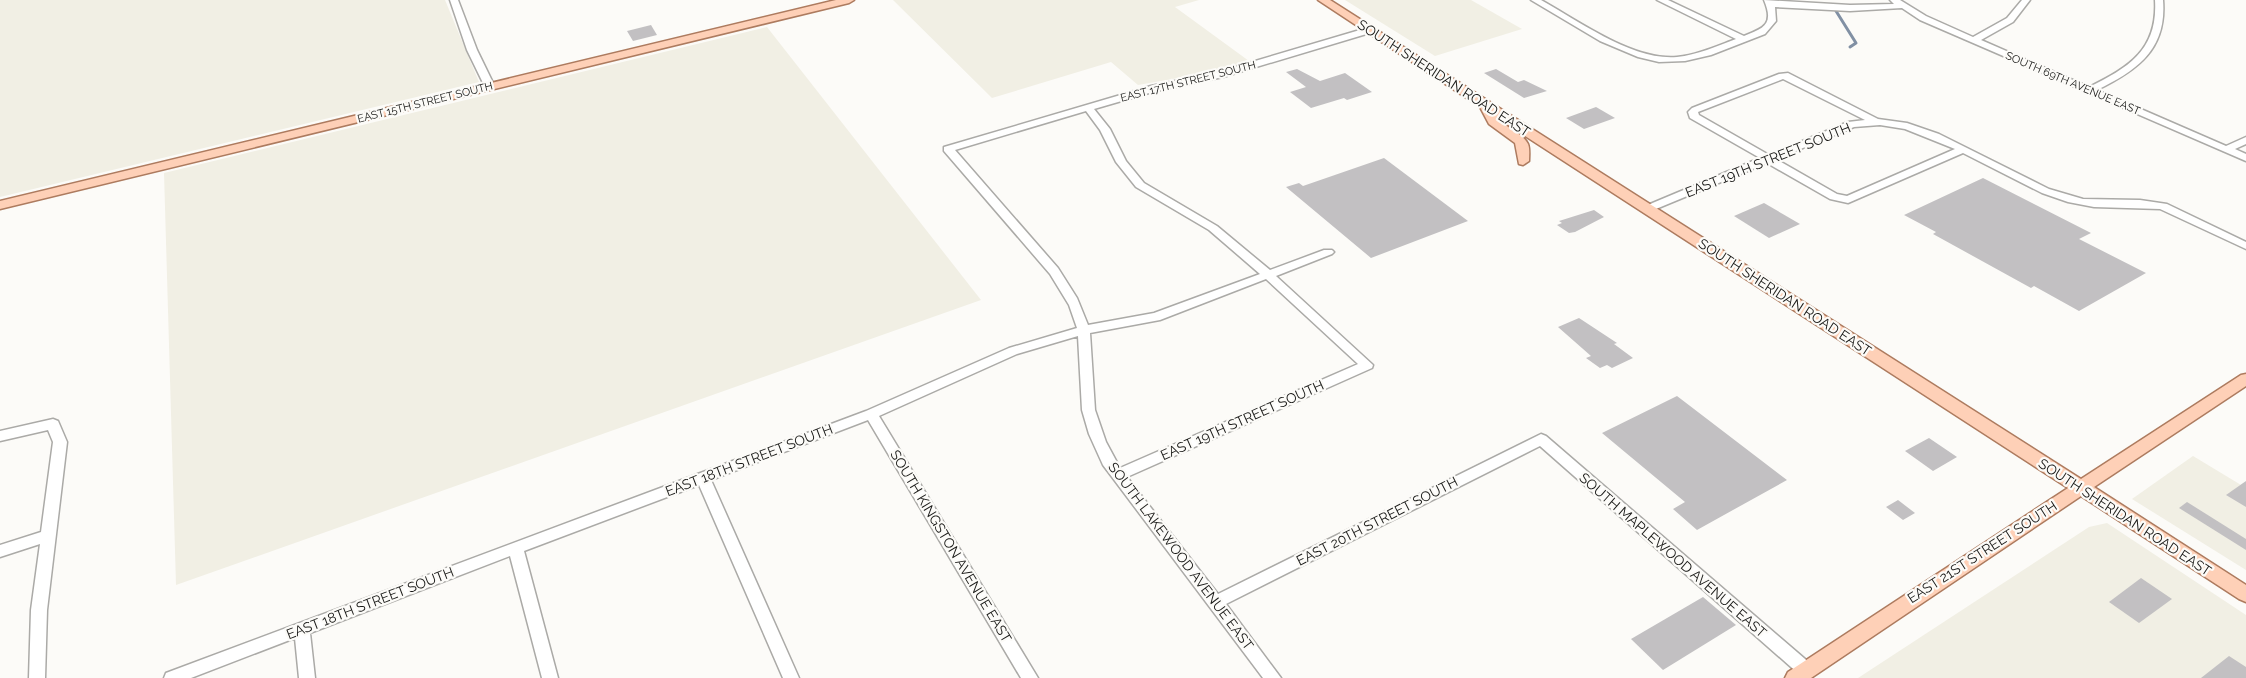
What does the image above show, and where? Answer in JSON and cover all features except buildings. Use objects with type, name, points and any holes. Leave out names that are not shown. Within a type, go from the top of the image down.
[{"type":"main road","name":"EAST 15TH STREET SOUTH","points":[[0,205],[849,0]]},
{"type":"main road","name":"SOUTH SHERIDAN ROAD EAST","points":[[1323,0],[2246,594]]},
{"type":"main road","points":[[1485,104],[1488,117],[1500,128],[1520,141],[1523,147],[1523,161]]},
{"type":"main road","name":"EAST 21ST STREET SOUTH","points":[[1801,674],[2246,379]]},
{"type":"street","points":[[454,0],[472,50],[490,87]]},
{"type":"street","points":[[1535,0],[1636,54],[1652,59],[1673,60],[1690,57],[1743,39],[1771,27],[1774,13],[1769,2],[1850,8],[1898,3]]},
{"type":"street","points":[[1661,0],[1743,39]]},
{"type":"street","points":[[1973,40],[2009,21],[2026,0]]},
{"type":"street","points":[[2090,90],[2119,75],[2146,52],[2158,30],[2161,17],[2159,0]]},
{"type":"street","name":"SOUTH 69TH AVENUE EAST","points":[[1898,3],[1918,15],[1973,40],[2246,158]]},
{"type":"street","name":"EAST 17TH STREET SOUTH","points":[[948,149],[1154,88],[1220,75],[1370,30]]},
{"type":"street","points":[[1875,121],[1788,76],[1782,76],[1693,112],[1694,116],[1834,197],[1848,200],[1962,150]]},
{"type":"street","points":[[1088,107],[1105,129],[1121,162],[1136,181],[1152,194],[1227,238],[1268,274]]},
{"type":"street","name":"EAST 19TH STREET SOUTH","points":[[1647,209],[1852,124],[1875,121],[1892,122],[1920,130],[2054,195],[2084,202],[2163,206],[2246,246]]},
{"type":"street","points":[[2226,150],[2246,140]]},
{"type":"street","name":"SOUTH LAKEWOOD AVENUE EAST","points":[[948,149],[1054,271],[1071,298],[1083,330],[1087,402],[1097,440],[1117,475],[1273,678]]},
{"type":"street","name":"EAST 18TH STREET SOUTH","points":[[172,678],[871,414],[1013,351],[1083,330],[1156,317],[1328,252]]},
{"type":"street","name":"EAST 19TH STREET SOUTH","points":[[1117,475],[1367,365],[1268,274]]},
{"type":"street","name":"SOUTH KINGSTON AVENUE EAST","points":[[871,414],[1030,678]]},
{"type":"street","points":[[0,436],[53,424],[60,442],[38,610],[37,678]]},
{"type":"street","name":"EAST 20TH STREET SOUTH","points":[[1214,603],[1540,440]]},
{"type":"street","name":"SOUTH MAPLEWOOD AVENUE EAST","points":[[1540,440],[1801,674]]},
{"type":"street","points":[[703,477],[790,678]]},
{"type":"street","points":[[0,551],[47,536]]},
{"type":"street","points":[[516,548],[550,678]]},
{"type":"street","points":[[302,628],[307,678]]},
{"type":"shaded area","points":[[0,0],[445,0],[479,82],[0,197]]},
{"type":"shaded area","points":[[893,0],[1199,0],[1175,7],[1249,61],[1224,70],[1138,85],[1111,62],[992,98]]},
{"type":"shaded area","points":[[1345,0],[1471,0],[1522,29],[1435,56]]},
{"type":"shaded area","points":[[767,27],[981,300],[176,585],[164,173]]},
{"type":"shaded area","points":[[2193,456],[2246,488],[2246,570],[2132,499]]},
{"type":"shaded area","points":[[2107,523],[2246,615],[2246,678],[1858,678],[2089,527]]},
{"type":"waterway","points":[[1836,11],[1856,43],[1850,47]]}]
